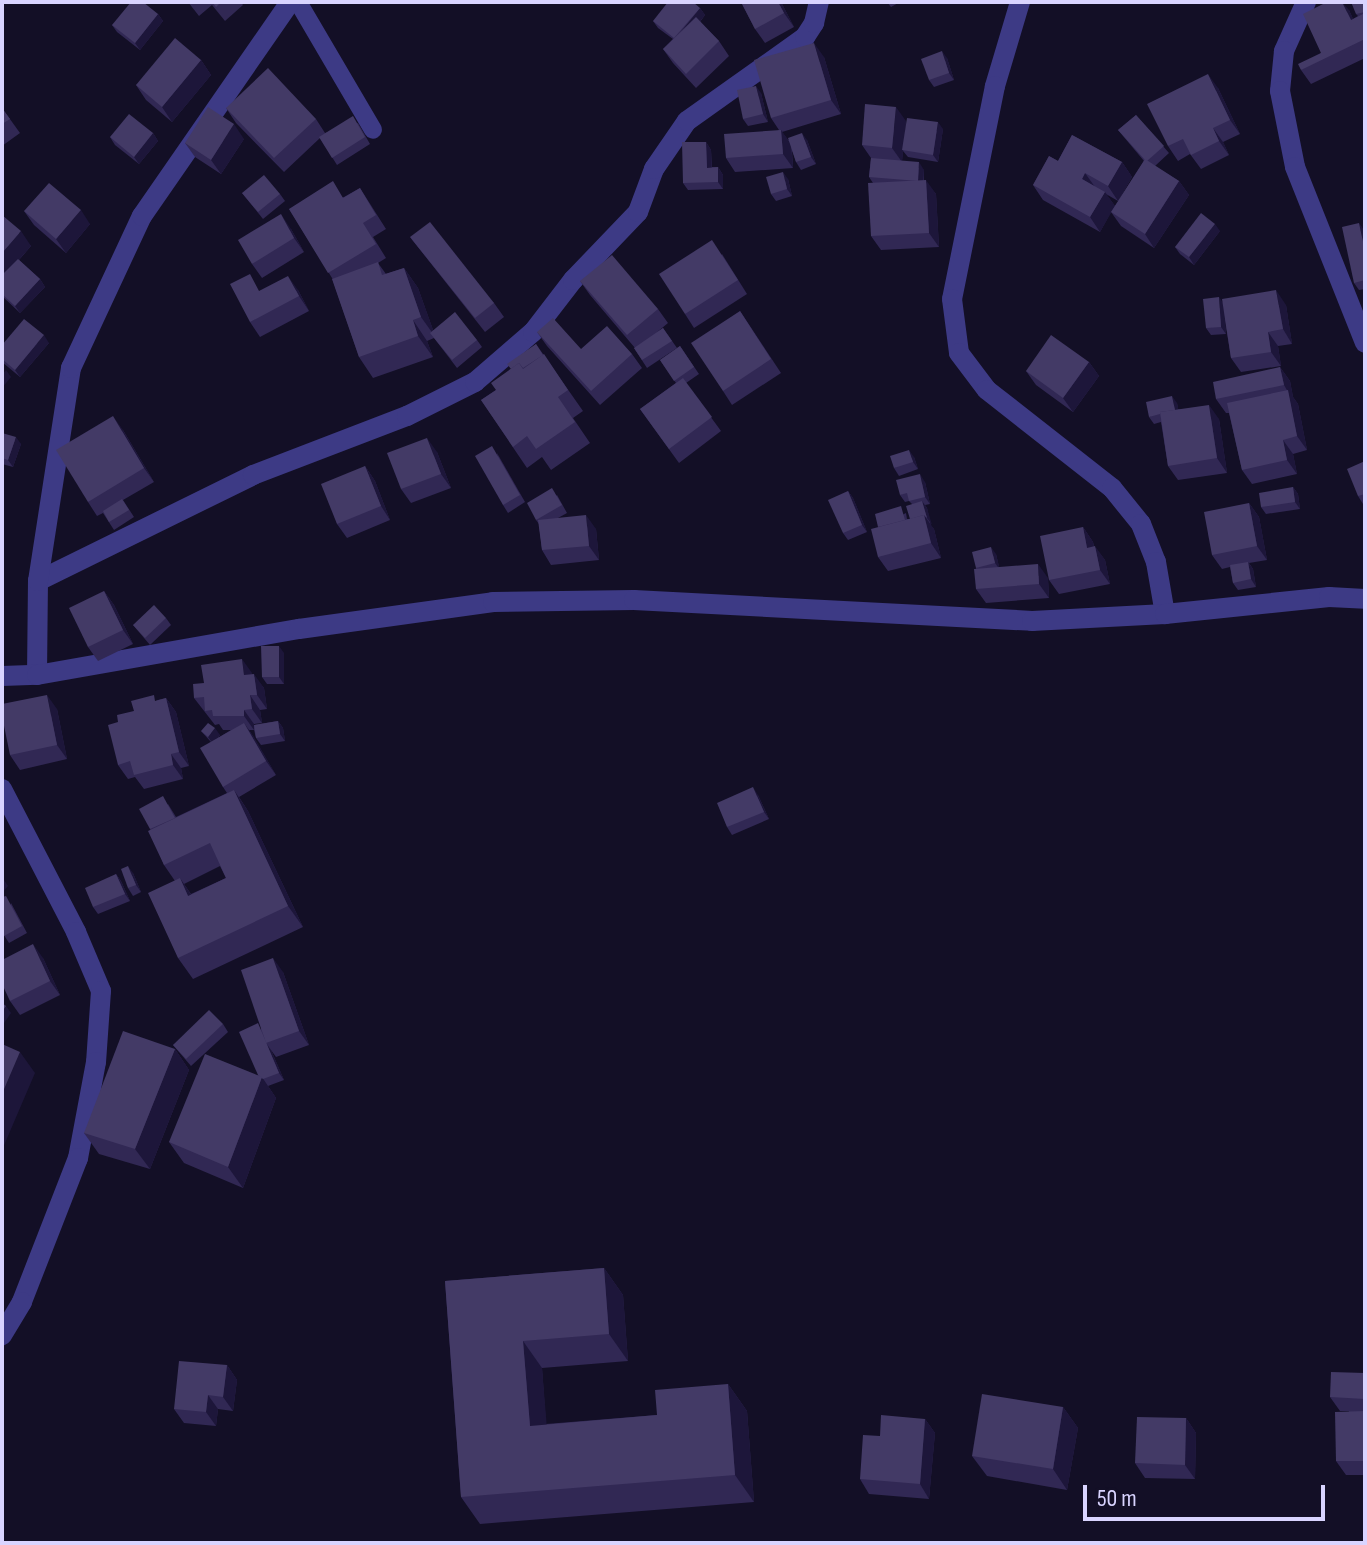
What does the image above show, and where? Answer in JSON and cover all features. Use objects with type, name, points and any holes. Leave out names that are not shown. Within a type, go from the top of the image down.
[{"type":"street","points":[[37,675],[38,581],[71,368],[142,216],[290,2]]},
{"type":"street","points":[[38,581],[253,475],[407,416],[475,382],[533,332],[573,280],[638,212],[654,169],[687,121],[805,37],[814,23],[819,2]]},
{"type":"street","points":[[1020,2],[995,86],[952,299],[959,353],[987,390],[1112,488],[1141,524],[1156,562],[1165,614]]},
{"type":"street","points":[[1306,2],[1284,51],[1280,91],[1295,167],[1365,343]]},
{"type":"street","points":[[2,676],[37,675],[299,629],[493,602],[634,600],[1032,621],[1165,614],[1329,597],[1365,599]]},
{"type":"street","points":[[2,789],[76,932],[101,991],[96,1062],[78,1158],[22,1302],[2,1335]]},
{"type":"lane","points":[[298,2],[373,130]]},
{"type":"building","points":[[131,2],[143,2],[158,14],[135,43],[112,25]]},
{"type":"building","points":[[668,2],[693,2],[700,8],[674,38],[653,21]]},
{"type":"building","points":[[741,2],[778,2],[784,13],[755,29]]},
{"type":"building","points":[[1327,2],[1342,2],[1351,20],[1365,13],[1365,39],[1301,70],[1298,64],[1321,53],[1303,14]]},
{"type":"building","points":[[1351,2],[1365,2],[1365,12],[1356,14]]},
{"type":"building","points":[[696,17],[719,41],[686,74],[663,49]]},
{"type":"building","points":[[175,38],[201,60],[162,107],[136,85]]},
{"type":"building","points":[[814,43],[831,100],[771,118],[754,60]]},
{"type":"building","points":[[942,51],[949,73],[929,80],[921,59]]},
{"type":"building","points":[[268,68],[316,119],[274,158],[226,108]]},
{"type":"building","points":[[1208,74],[1230,120],[1213,128],[1219,141],[1191,155],[1183,139],[1168,146],[1147,104]]},
{"type":"building","points":[[756,86],[763,114],[743,119],[737,90]]},
{"type":"building","points":[[865,104],[896,107],[892,148],[862,145]]},
{"type":"building","points":[[208,107],[234,124],[211,160],[185,143]]},
{"type":"building","points":[[2,108],[10,119],[2,124]]},
{"type":"building","points":[[129,114],[153,133],[134,157],[110,137]]},
{"type":"building","points":[[1136,115],[1164,146],[1147,161],[1118,130]]},
{"type":"building","points":[[353,116],[365,137],[332,158],[319,137]]},
{"type":"building","points":[[907,118],[938,122],[933,155],[902,150]]},
{"type":"building","points":[[781,130],[783,154],[726,158],[724,134]]},
{"type":"building","points":[[802,133],[811,157],[796,162],[788,138]]},
{"type":"building","points":[[1072,135],[1122,162],[1108,186],[1085,173],[1082,179],[1105,192],[1090,217],[1033,185],[1049,156],[1058,161]]},
{"type":"building","points":[[682,142],[706,142],[707,168],[718,167],[718,182],[683,183]]},
{"type":"building","points":[[871,158],[919,162],[918,181],[869,177]]},
{"type":"building","points":[[1145,159],[1179,181],[1145,234],[1111,212]]},
{"type":"building","points":[[783,172],[787,189],[771,194],[766,177]]},
{"type":"building","points":[[264,175],[280,194],[258,212],[242,193]]},
{"type":"building","points":[[926,180],[929,233],[871,236],[868,183]]},
{"type":"building","points":[[333,181],[343,198],[360,188],[376,215],[363,223],[376,244],[328,273],[289,209]]},
{"type":"building","points":[[49,183],[81,210],[56,239],[24,211]]},
{"type":"building","points":[[1201,213],[1215,224],[1189,257],[1175,247]]},
{"type":"building","points":[[281,214],[294,238],[252,264],[238,240]]},
{"type":"building","points":[[2,215],[21,231],[2,253]]},
{"type":"building","points":[[430,222],[494,303],[475,318],[410,237]]},
{"type":"building","points":[[1359,223],[1365,251],[1365,280],[1354,283],[1342,227]]},
{"type":"building","points":[[712,240],[738,280],[685,314],[659,274]]},
{"type":"building","points":[[612,255],[658,309],[627,335],[580,281]]},
{"type":"building","points":[[18,259],[40,279],[15,306],[2,294],[2,275]]},
{"type":"building","points":[[378,262],[382,275],[404,268],[421,317],[413,320],[418,336],[359,357],[332,279]]},
{"type":"building","points":[[250,274],[259,291],[288,276],[299,296],[250,322],[230,284]]},
{"type":"building","points":[[1276,290],[1283,329],[1268,332],[1271,352],[1231,358],[1222,299]]},
{"type":"building","points":[[1219,297],[1221,327],[1206,328],[1203,299]]},
{"type":"building","points":[[740,311],[771,359],[723,391],[691,343]]},
{"type":"building","points":[[455,312],[477,340],[452,360],[430,333]]},
{"type":"building","points":[[553,318],[581,349],[607,326],[632,354],[591,391],[537,332]]},
{"type":"building","points":[[24,319],[44,335],[15,370],[2,359],[2,345]]},
{"type":"building","points":[[663,328],[672,341],[642,360],[634,348]]},
{"type":"building","points":[[1051,335],[1089,362],[1063,398],[1026,371]]},
{"type":"building","points":[[536,344],[543,355],[523,368],[519,363],[511,369],[507,364]]},
{"type":"building","points":[[680,346],[694,367],[674,381],[660,360]]},
{"type":"building","points":[[544,354],[568,390],[558,397],[575,422],[536,449],[527,436],[513,447],[481,400],[496,390],[491,383],[519,363],[523,369]]},
{"type":"building","points":[[1280,367],[1284,385],[1216,399],[1213,382]]},
{"type":"building","points":[[683,378],[712,417],[669,449],[640,409]]},
{"type":"building","points":[[1288,390],[1297,436],[1283,440],[1287,460],[1242,470],[1227,403]]},
{"type":"building","points":[[1172,396],[1175,410],[1149,417],[1146,402]]},
{"type":"building","points":[[1209,405],[1217,458],[1168,466],[1160,412]]},
{"type":"building","points":[[113,416],[144,468],[88,502],[56,450]]},
{"type":"building","points":[[2,433],[16,437],[8,460],[2,458]]},
{"type":"building","points":[[427,438],[441,474],[401,489],[387,453]]},
{"type":"building","points":[[492,446],[520,495],[503,505],[475,456]]},
{"type":"building","points":[[909,450],[913,462],[894,468],[890,456]]},
{"type":"building","points":[[1365,461],[1365,494],[1358,496],[1347,469]]},
{"type":"building","points":[[365,466],[381,506],[337,524],[321,484]]},
{"type":"building","points":[[920,474],[925,497],[909,501],[907,493],[900,495],[896,480]]},
{"type":"building","points":[[1293,487],[1295,502],[1261,507],[1259,493]]},
{"type":"building","points":[[552,488],[562,505],[536,520],[527,503]]},
{"type":"building","points":[[848,491],[862,525],[843,533],[828,500]]},
{"type":"building","points":[[122,499],[129,510],[109,522],[103,511]]},
{"type":"building","points":[[922,501],[927,518],[924,515],[910,519],[906,506]]},
{"type":"building","points":[[1249,503],[1257,546],[1212,555],[1204,512]]},
{"type":"building","points":[[901,506],[905,520],[878,527],[875,514]]},
{"type":"building","points":[[586,515],[589,546],[542,550],[538,520]]},
{"type":"building","points":[[924,515],[931,543],[878,557],[871,529]]},
{"type":"building","points":[[1083,527],[1087,548],[1095,546],[1100,570],[1049,580],[1040,536]]},
{"type":"building","points":[[991,547],[995,563],[976,568],[972,552]]},
{"type":"building","points":[[1248,562],[1251,579],[1233,583],[1230,565]]},
{"type":"building","points":[[1038,564],[1039,584],[976,589],[974,569]]},
{"type":"building","points":[[104,591],[123,630],[88,647],[69,608]]},
{"type":"building","points":[[154,605],[166,618],[145,638],[133,625]]},
{"type":"building","points":[[261,646],[279,646],[279,677],[262,677]]},
{"type":"building","points":[[242,659],[244,675],[254,674],[257,695],[250,695],[252,709],[244,710],[244,716],[213,716],[212,710],[205,711],[204,697],[194,698],[193,684],[204,683],[201,665]]},
{"type":"building","points":[[47,695],[57,745],[10,755],[2,704]]},
{"type":"building","points":[[154,695],[155,701],[166,698],[179,752],[171,754],[173,765],[134,775],[130,761],[118,765],[108,725],[118,722],[117,715],[134,711],[131,701]]},
{"type":"building","points":[[278,721],[280,734],[256,738],[254,725]]},
{"type":"building","points":[[208,723],[215,728],[208,737],[201,731]]},
{"type":"building","points":[[244,723],[266,761],[223,787],[200,748]]},
{"type":"building","points":[[753,787],[764,812],[727,827],[717,803]]},
{"type":"building","points":[[234,790],[288,906],[178,958],[148,893],[180,878],[188,896],[226,878],[210,843],[164,865],[148,831]]},
{"type":"building","points":[[163,796],[175,818],[150,829],[139,809]]},
{"type":"building","points":[[128,866],[136,885],[128,888],[121,869]]},
{"type":"building","points":[[116,874],[125,894],[93,907],[85,888]]},
{"type":"building","points":[[6,896],[22,926],[4,936],[2,897]]},
{"type":"building","points":[[33,944],[50,981],[10,1001],[2,984],[2,960]]},
{"type":"building","points":[[273,958],[299,1031],[266,1043],[241,970]]},
{"type":"building","points":[[209,1010],[223,1024],[186,1059],[173,1045]]},
{"type":"building","points":[[258,1023],[279,1073],[263,1079],[258,1075],[239,1032]]},
{"type":"building","points":[[123,1031],[175,1049],[135,1149],[84,1133]]},
{"type":"building","points":[[2,1044],[20,1052],[2,1094]]},
{"type":"building","points":[[205,1054],[262,1077],[228,1167],[169,1142]]},
{"type":"building","points":[[604,1268],[609,1334],[523,1341],[530,1426],[657,1415],[655,1390],[728,1384],[735,1475],[461,1497],[445,1281]]},
{"type":"building","points":[[179,1361],[227,1365],[223,1397],[208,1395],[206,1412],[174,1409]]},
{"type":"building","points":[[1331,1372],[1365,1373],[1365,1399],[1330,1397]]},
{"type":"building","points":[[982,1394],[1063,1407],[1053,1469],[972,1456]]},
{"type":"building","points":[[1365,1411],[1365,1461],[1336,1461],[1335,1412]]},
{"type":"building","points":[[881,1415],[925,1419],[920,1484],[860,1479],[863,1435],[880,1436]]},
{"type":"building","points":[[1137,1417],[1186,1418],[1185,1465],[1135,1463]]}]
